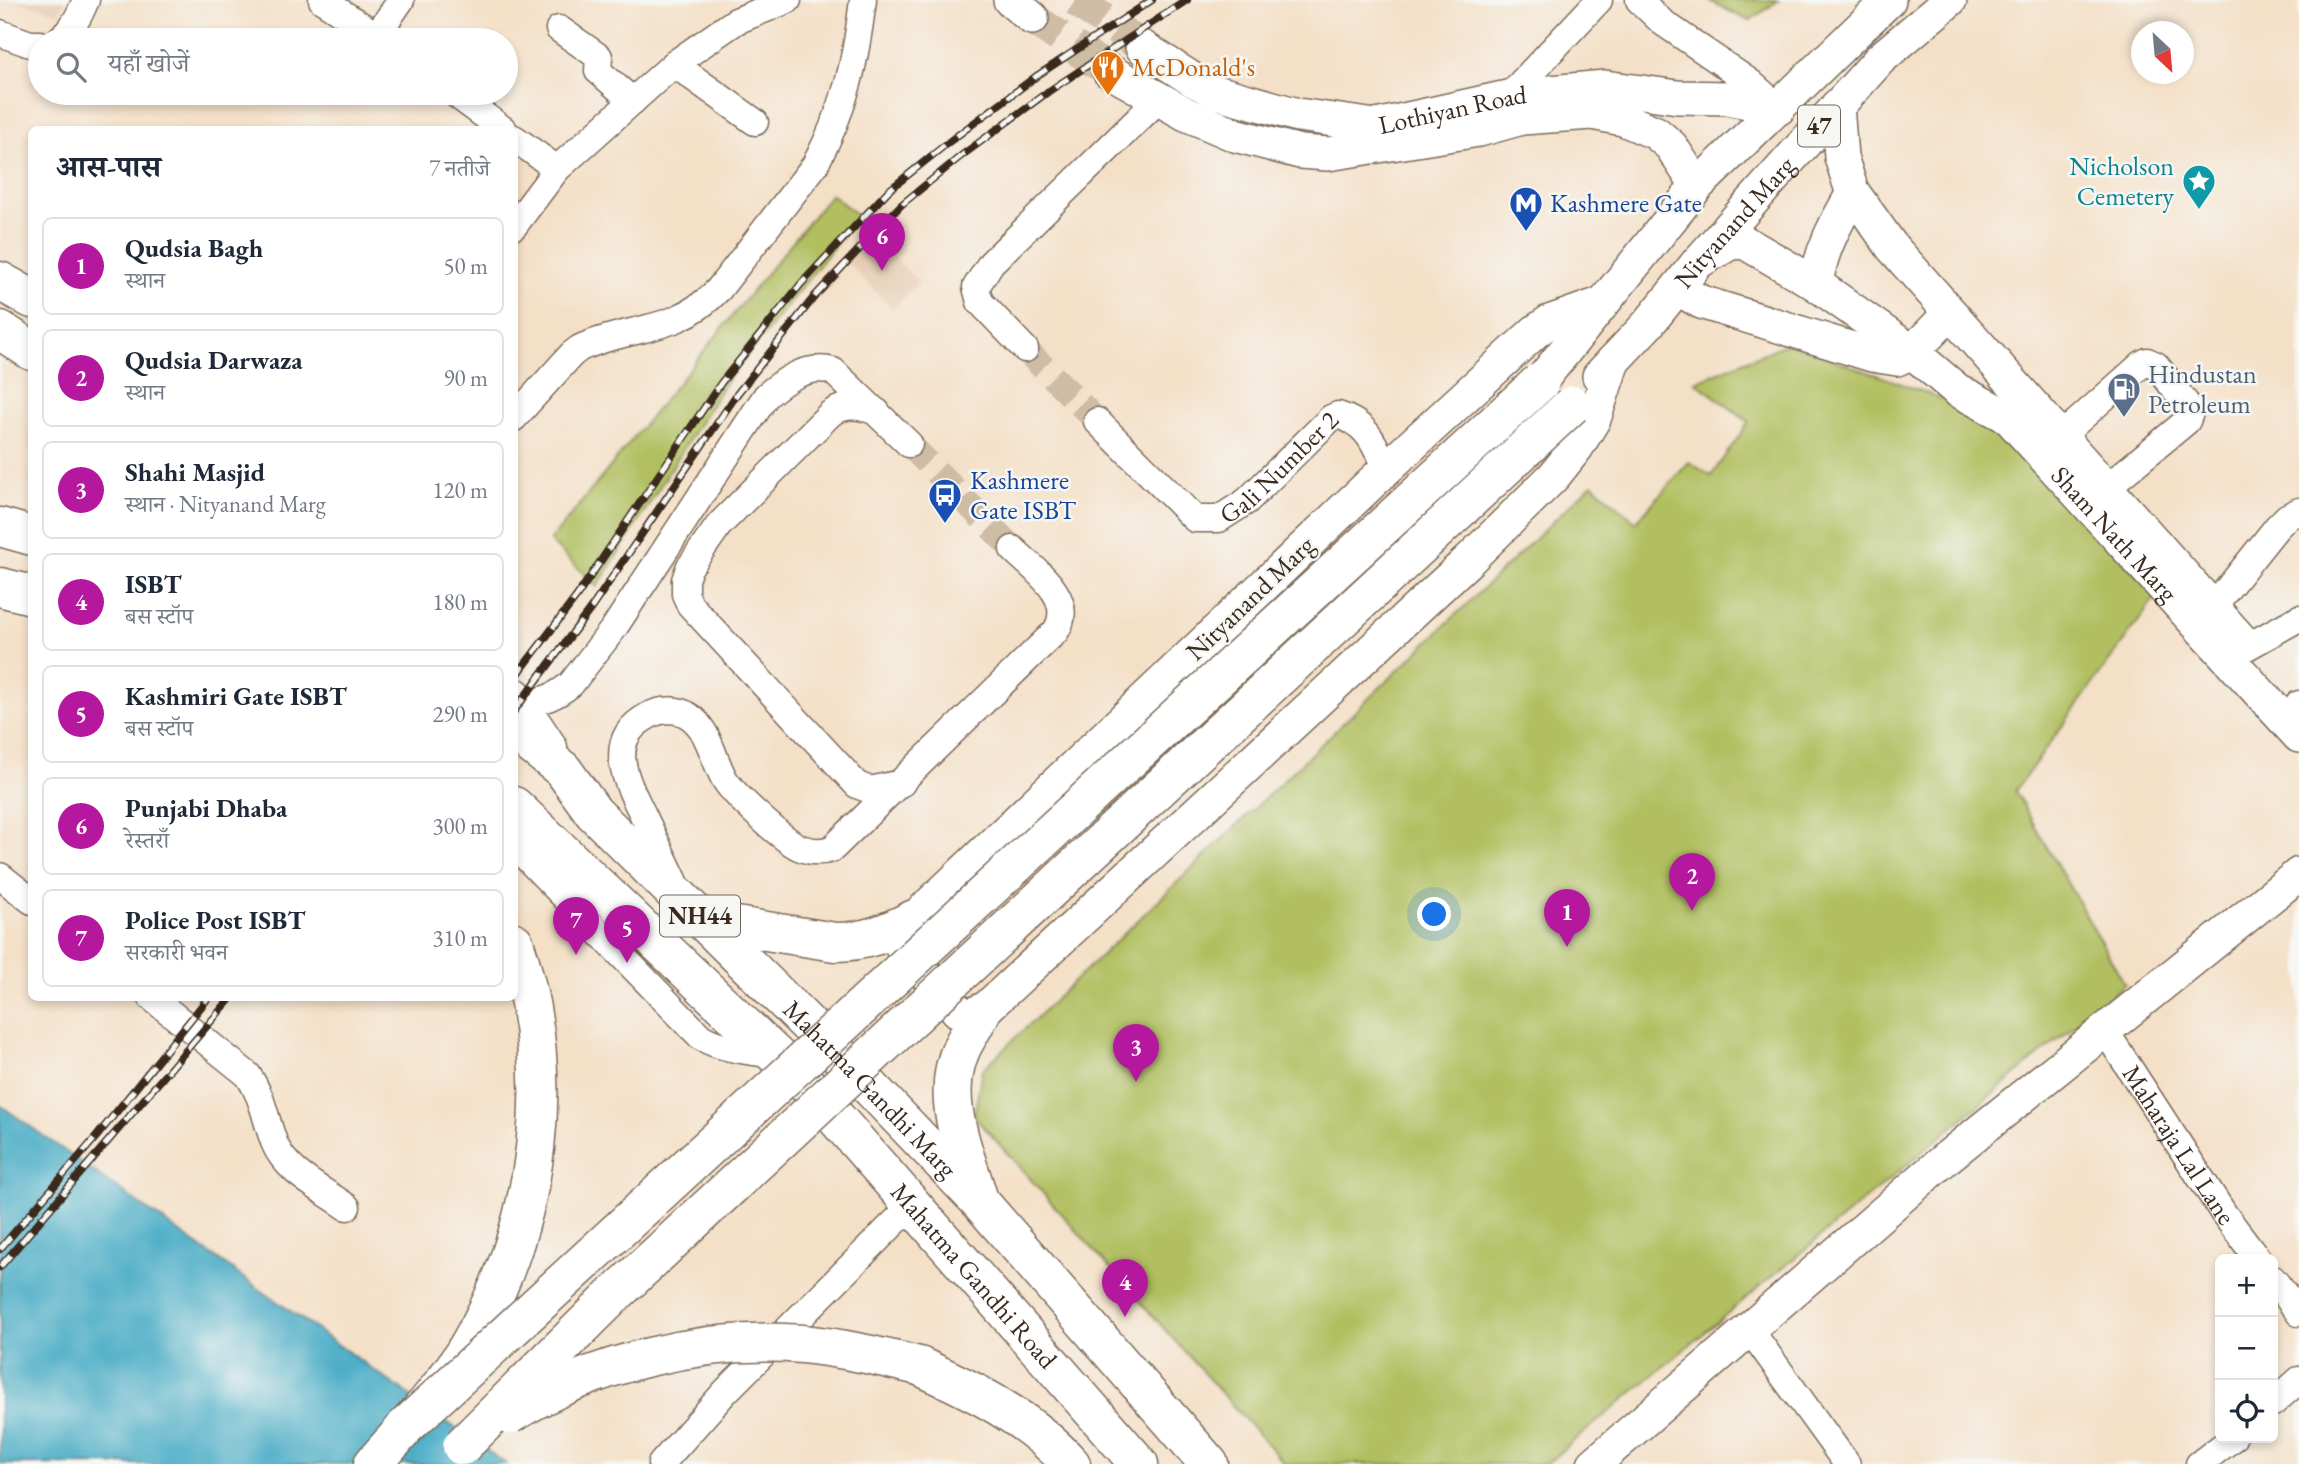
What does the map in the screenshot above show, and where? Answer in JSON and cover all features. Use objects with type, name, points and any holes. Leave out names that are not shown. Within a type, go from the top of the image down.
[{"type":"highway","points":[[0,281],[28,297]]},
{"type":"highway","points":[[0,330],[28,348]]},
{"type":"highway","points":[[405,1427],[1541,382]]},
{"type":"highway","points":[[455,1455],[615,1294],[1572,405]]},
{"type":"highway","points":[[0,527],[28,535]]},
{"type":"highway","points":[[0,587],[28,593]]},
{"type":"highway","points":[[0,612],[28,617]]},
{"type":"highway","name":"Mahatma Gandhi Marg","points":[[518,714],[594,813],[842,1058],[980,1202],[1209,1462]]},
{"type":"highway","name":"Mahatma Gandhi Marg","points":[[518,810],[809,1087]]},
{"type":"highway","points":[[695,912],[835,942],[853,942],[876,937],[914,919]]},
{"type":"highway","points":[[373,1464],[439,1388],[469,1345],[493,1299],[513,1251],[527,1201],[536,1150],[539,1098],[537,1046],[529,995],[518,956]]},
{"type":"highway","points":[[980,1202],[956,1125],[952,1084],[962,1048],[981,1013]]},
{"type":"highway","name":"Mahatma Gandhi Road","points":[[809,1087],[1139,1464]]},
{"type":"highway","points":[[455,1455],[512,1413],[566,1385],[623,1364],[681,1351],[741,1344],[801,1344],[861,1352],[919,1366],[998,1405],[1034,1430],[1070,1464]]},
{"type":"main road","name":"Nityanand Marg","points":[[1541,382],[1697,186],[1889,0]]},
{"type":"main road","name":"Nityanand Marg","points":[[1572,405],[1880,59],[1950,0]]},
{"type":"main road","name":"Lothiyan Road","points":[[1142,47],[1216,92],[1298,115],[1376,126],[1508,97],[1605,87],[1678,97],[1727,98],[1779,108]]},
{"type":"main road","name":"Lothiyan Road","points":[[1109,71],[1186,114],[1235,135],[1300,152],[1328,155],[1479,130],[1522,118],[1592,113],[1623,119],[1656,133],[1671,146],[1697,186]]},
{"type":"main road","name":"Sham Nath Marg","points":[[1837,107],[1841,158],[1853,193],[1892,247],[2213,607],[2299,713]]},
{"type":"main road","points":[[1816,284],[1820,261],[1833,228],[1853,193]]},
{"type":"main road","name":"Sham Nath Marg","points":[[1698,262],[1730,243],[1744,242],[1816,284],[1912,352],[1957,390],[2008,417],[2299,713]]},
{"type":"main road","points":[[1678,289],[1701,302],[1872,355],[1897,359],[1912,352],[1950,313]]},
{"type":"main road","name":"Nityanand Marg","points":[[914,919],[1386,469],[1536,331],[1549,322],[1603,303]]},
{"type":"main road","name":"Nityanand Marg","points":[[981,1013],[1470,559],[1554,476],[1577,447],[1594,419],[1613,361]]},
{"type":"main road","points":[[1594,1464],[1945,1159],[2299,874]]},
{"type":"main road","points":[[914,919],[901,937],[902,947],[958,1011],[968,1015],[981,1013]]},
{"type":"street","points":[[70,28],[77,21],[86,0]]},
{"type":"street","points":[[323,0],[365,28]]},
{"type":"street","points":[[386,28],[401,0]]},
{"type":"street","points":[[518,221],[557,169],[674,64],[736,21],[788,0]]},
{"type":"street","points":[[518,414],[580,348],[673,322],[707,302],[719,289],[815,165],[824,149],[851,80],[863,0]]},
{"type":"street","points":[[1508,97],[1599,0]]},
{"type":"street","points":[[1639,0],[1662,22],[1751,83],[1779,108]]},
{"type":"street","points":[[559,29],[599,57],[597,71],[633,101]]},
{"type":"street","points":[[0,33],[28,43]]},
{"type":"street","points":[[674,64],[755,121]]},
{"type":"street","points":[[1026,349],[980,302],[976,287],[981,277],[991,263],[1160,98]]},
{"type":"street","points":[[470,105],[499,126]]},
{"type":"street","points":[[518,141],[557,169]]},
{"type":"street","points":[[2060,437],[2142,364],[2147,361],[2156,365],[2188,406],[2190,413],[2187,421],[2106,488]]},
{"type":"street","points":[[518,709],[562,691],[571,684],[614,628],[766,396],[774,389],[796,375],[822,368],[833,371],[909,444]]},
{"type":"street","points":[[877,412],[863,407],[846,406],[830,414],[719,525],[689,568],[685,580],[685,594],[690,605],[857,785],[870,790],[902,783]]},
{"type":"street","name":"Gali Number 2","points":[[1097,421],[1195,519],[1219,519],[1247,501],[1331,418],[1338,415],[1361,426],[1367,432],[1386,469]]},
{"type":"street","points":[[2213,607],[2277,527],[2287,517],[2299,511]]},
{"type":"street","points":[[695,912],[624,772],[622,751],[627,734],[647,716],[657,712],[674,710],[691,717],[702,729],[720,771],[748,806],[797,847],[824,851],[841,843],[1061,624],[1062,604],[1057,594],[1013,549]]},
{"type":"street","points":[[2247,647],[2299,618]]},
{"type":"street","points":[[518,849],[701,1037],[712,1044],[778,1056]]},
{"type":"street","points":[[0,876],[28,898]]},
{"type":"street","points":[[156,1001],[248,1075],[264,1104],[274,1144],[289,1167],[347,1207]]},
{"type":"street","name":"Maharaja Lal Lane","points":[[2104,1029],[2224,1214],[2254,1254]]},
{"type":"street","points":[[661,1464],[726,1392],[912,1205]]},
{"type":"street","points":[[2278,1286],[2299,1313]]},
{"type":"street","points":[[1750,1330],[1847,1464]]},
{"type":"street","points":[[2278,1399],[2299,1380]]},
{"type":"street","points":[[2199,1464],[2226,1443]]},
{"type":"shaded area","points":[[12,0],[65,0],[59,13]]},
{"type":"shaded area","points":[[871,233],[919,283],[892,309],[844,259]]},
{"type":"green space","points":[[1708,0],[1779,0],[1749,21]]},
{"type":"green space","points":[[831,194],[858,216],[721,389],[597,587],[550,541]]},
{"type":"green space","points":[[1788,343],[1991,416],[2156,597],[2015,791],[2125,984],[1546,1464],[1285,1464],[974,1116],[982,1070],[1592,484],[1636,522],[1689,462],[1711,476],[1749,422],[1695,382]]},
{"type":"water","points":[[0,1105],[506,1464],[0,1464]]},
{"type":"tunnel","points":[[1076,0],[1142,47]]},
{"type":"tunnel","points":[[1032,18],[1109,71]]},
{"type":"tunnel","points":[[1025,349],[1097,421]]},
{"type":"tunnel","points":[[909,444],[1013,549]]},
{"type":"railway","points":[[518,674],[577,596],[721,383],[801,284],[888,191],[1038,75],[1152,0]]},
{"type":"railway","points":[[518,706],[592,607],[737,394],[815,296],[901,205],[961,156],[1049,91],[1187,0]]},
{"type":"railway","points":[[0,1249],[97,1136],[206,1001]]},
{"type":"railway","points":[[0,1267],[228,1001]]},
{"type":"place","name":"McDonald's","points":[[1108,97]]},
{"type":"place","name":"Nicholson Cemetery","points":[[2199,211]]},
{"type":"place","name":"Kashmere Gate","points":[[1526,233]]},
{"type":"place","name":"Punjabi Dhaba","points":[[882,271]]},
{"type":"place","name":"Hindustan Petroleum","points":[[2124,419]]},
{"type":"place","name":"Kashmere Gate ISBT","points":[[945,525]]},
{"type":"place","name":"Qudsia Darwaza","points":[[1692,911]]},
{"type":"place","name":"Qudsia Bagh","points":[[1567,947]]},
{"type":"place","name":"Police Post ISBT","points":[[576,955]]},
{"type":"place","name":"Kashmiri Gate ISBT","points":[[627,963]]},
{"type":"place","name":"Shahi Masjid","points":[[1136,1082]]},
{"type":"place","name":"ISBT","points":[[1125,1317]]}]
